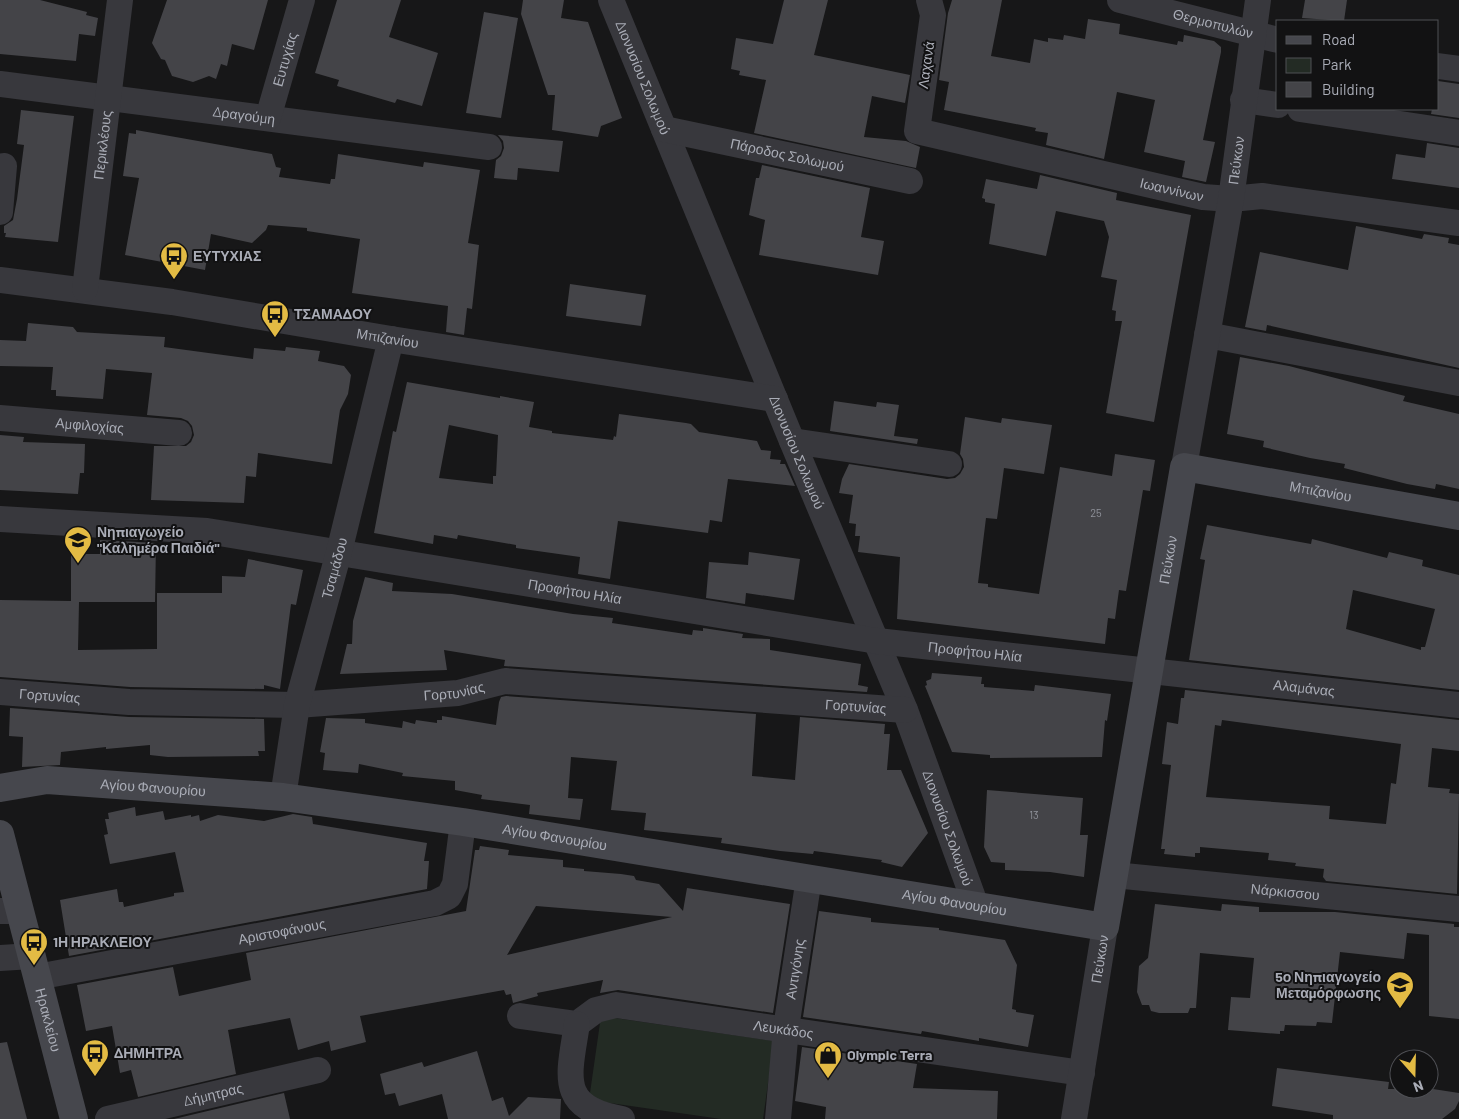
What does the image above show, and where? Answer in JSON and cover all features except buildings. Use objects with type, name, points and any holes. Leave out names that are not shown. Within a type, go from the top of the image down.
[{"type":"street","name":"Περικλέους","points":[[85,289],[120,0]]},
{"type":"street","name":"Ευτυχίας","points":[[268,118],[302,0]]},
{"type":"street","name":"Διονυσίου Σολωμού","points":[[611,0],[905,710],[976,906]]},
{"type":"street","name":"Λαχανά","points":[[917,131],[933,15],[929,0]]},
{"type":"street","name":"Θερμοπυλών","points":[[1120,0],[1276,40]]},
{"type":"street","name":"Πεύκων","points":[[1074,1119],[1148,672],[1230,199],[1258,0]]},
{"type":"street","points":[[1439,66],[1459,69]]},
{"type":"street","name":"Δραγούμη","points":[[0,84],[489,147]]},
{"type":"street","points":[[1243,100],[1276,105]]},
{"type":"street","points":[[1307,110],[1459,133]]},
{"type":"street","name":"Πάροδος Σολωμού","points":[[664,129],[910,181]]},
{"type":"street","name":"Ιωαννίνων","points":[[917,131],[1204,197],[1230,199],[1262,196],[1459,223]]},
{"type":"street","points":[[0,212],[4,166]]},
{"type":"street","name":"Μπιζανίου","points":[[0,280],[85,289],[775,399]]},
{"type":"street","points":[[1207,335],[1459,384]]},
{"type":"street","name":"Τσαμάδου","points":[[283,797],[297,704],[339,552],[391,339]]},
{"type":"street","name":"Αμφιλοχίας","points":[[0,418],[179,432]]},
{"type":"street","points":[[792,441],[949,464]]},
{"type":"street","name":"Μπιζανίου","points":[[1184,467],[1459,516]]},
{"type":"street","name":"Προφήτου Ηλία","points":[[0,520],[207,531],[877,641],[1148,672]]},
{"type":"street","name":"Αλαμάνας","points":[[1148,672],[1459,705]]},
{"type":"street","name":"Γορτυνίας","points":[[0,692],[129,702],[297,704],[458,693],[505,681],[905,710]]},
{"type":"street","name":"Αγίου Φανουρίου","points":[[0,788],[47,780],[283,797],[463,822],[1105,927]]},
{"type":"street","name":"Αριστοφάνους","points":[[0,958],[34,966],[435,903],[448,896],[455,884],[463,822]]},
{"type":"street","name":"Ηρακλείου","points":[[0,834],[10,911],[34,966],[74,1119]]},
{"type":"street","name":"Νάρκισσου","points":[[1114,875],[1459,909]]},
{"type":"street","name":"Αντιγόνης","points":[[778,1119],[786,1028],[810,878]]},
{"type":"street","name":"Λευκάδος","points":[[577,1024],[596,1010],[616,1005],[786,1028],[1082,1073]]},
{"type":"street","points":[[520,1016],[577,1024],[570,1074],[572,1091],[579,1102],[591,1111],[622,1119]]},
{"type":"street","name":"Δήμητρας","points":[[108,1119],[318,1070]]},
{"type":"green space","points":[[601,1016],[774,1041],[763,1119],[721,1119],[589,1100]]},
{"type":"place","name":"ΕΥΤΥΧΙΑΣ","points":[[174,280]]},
{"type":"place","name":"ΤΣΑΜΑΔΟΥ","points":[[275,338]]},
{"type":"place","name":"Νηπιαγωγείο \"Καλημέρα Παιδιά\"","points":[[78,564]]},
{"type":"place","name":"1Η ΗΡΑΚΛΕΙΟΥ","points":[[34,966]]},
{"type":"place","name":"5ο Νηπιαγωγείο Μεταμόρφωσης","points":[[1400,1009]]},
{"type":"place","name":"ΔΗΜΗΤΡΑ","points":[[95,1077]]},
{"type":"place","name":"Olympic Terra","points":[[828,1079]]}]
